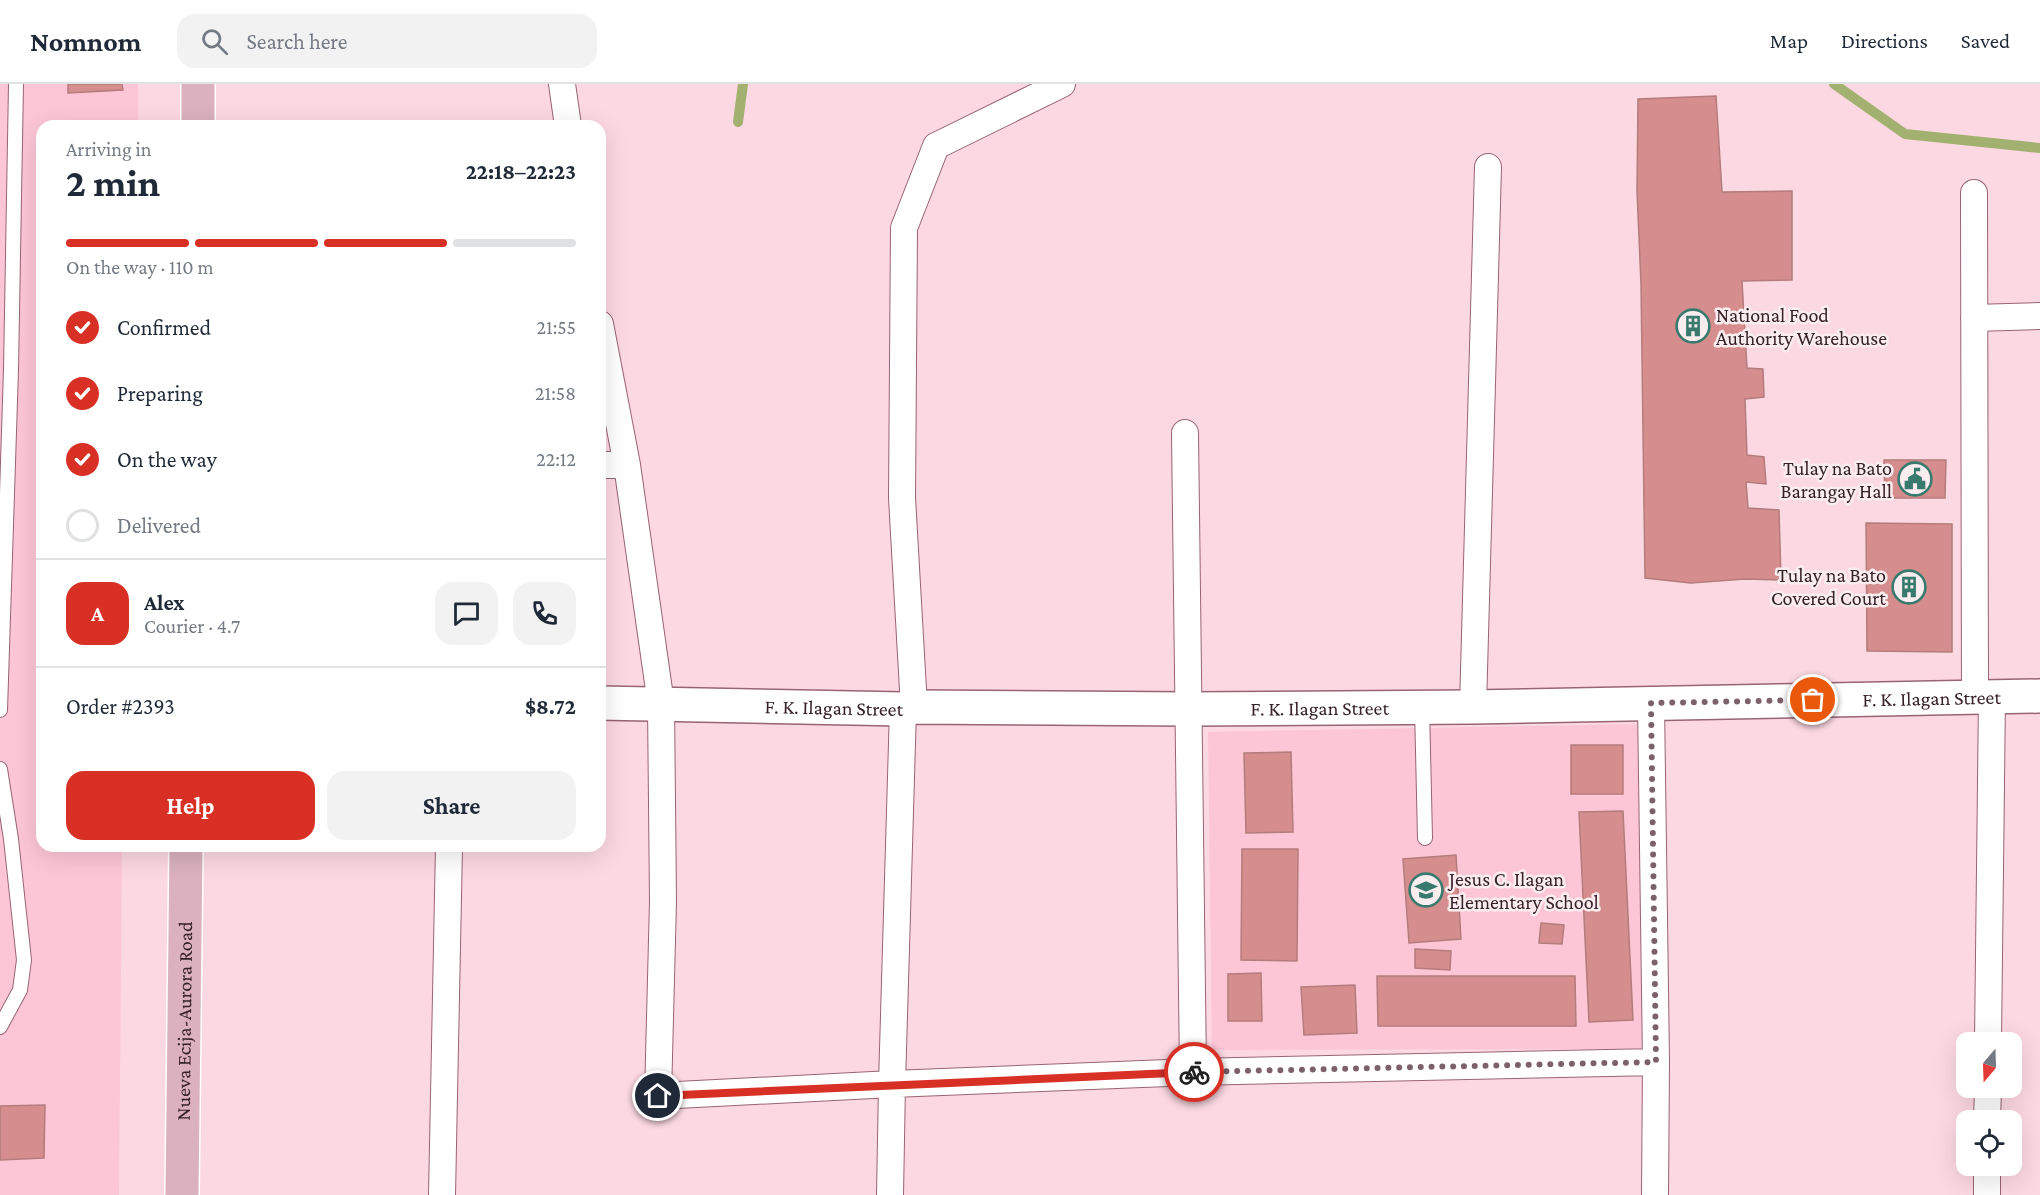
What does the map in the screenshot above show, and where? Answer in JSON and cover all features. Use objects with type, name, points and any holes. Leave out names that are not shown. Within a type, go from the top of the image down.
[{"type":"main road","points":[[198,84],[198,120]]},
{"type":"main road","name":"Nueva Ecija-Aurora Road","points":[[182,1195],[186,852]]},
{"type":"street","points":[[562,84],[566,120]]},
{"type":"street","points":[[890,1195],[892,1084],[909,708],[902,498],[904,228],[936,146],[1062,84]]},
{"type":"street","points":[[1473,707],[1488,167]]},
{"type":"street","points":[[1974,193],[1974,318],[1988,1032]]},
{"type":"street","points":[[1974,318],[2040,316]]},
{"type":"street","points":[[606,355],[627,465],[661,704],[663,901],[658,1096],[1193,1072],[1656,1062]]},
{"type":"street","points":[[1185,433],[1193,1072]]},
{"type":"street","points":[[606,465],[627,465]]},
{"type":"street","name":"F. K. Ilagan Street","points":[[606,703],[909,708],[1189,709],[1473,707],[2040,696]]},
{"type":"street","points":[[1651,703],[1656,1062],[1655,1195]]},
{"type":"street","points":[[442,1195],[449,852]]},
{"type":"street","points":[[1987,1176],[1987,1195]]},
{"type":"lane","points":[[0,710],[6,370],[16,84]]},
{"type":"lane","points":[[1422,707],[1425,838]]},
{"type":"lane","points":[[0,769],[11,839],[24,960],[20,990],[0,1027]]},
{"type":"shaded area","points":[[0,84],[138,84],[138,120],[36,120],[36,852],[122,852],[119,1195],[0,1195]]},
{"type":"shaded area","name":"Jesus C. Ilagan Elementary School","points":[[1641,724],[1642,1049],[1212,1050],[1208,732]]},
{"type":"building","points":[[68,84],[122,84],[123,90],[68,93]]},
{"type":"building","name":"National Food Authority Warehouse","points":[[1716,96],[1722,192],[1792,191],[1792,280],[1742,281],[1747,368],[1763,369],[1764,397],[1745,399],[1747,455],[1764,457],[1766,484],[1746,482],[1748,508],[1779,510],[1781,580],[1745,579],[1691,583],[1645,578],[1641,284],[1637,191],[1638,99]]},
{"type":"building","name":"Tulay na Bato Barangay Hall","points":[[1884,460],[1946,460],[1945,498],[1885,498]]},
{"type":"building","name":"Tulay na Bato Covered Court","points":[[1866,523],[1952,524],[1952,652],[1867,651]]},
{"type":"building","points":[[1571,745],[1623,745],[1623,794],[1571,794]]},
{"type":"building","points":[[1291,752],[1293,832],[1246,833],[1244,753]]},
{"type":"building","points":[[1623,811],[1633,1020],[1589,1022],[1579,812]]},
{"type":"building","points":[[1242,849],[1298,849],[1297,961],[1241,960]]},
{"type":"building","points":[[1456,855],[1461,939],[1409,943],[1403,859]]},
{"type":"building","points":[[1541,923],[1564,925],[1562,944],[1539,943]]},
{"type":"building","points":[[1415,949],[1451,951],[1450,970],[1415,968]]},
{"type":"building","points":[[1261,973],[1262,1021],[1228,1021],[1228,974]]},
{"type":"building","points":[[1377,976],[1575,976],[1576,1026],[1378,1026]]},
{"type":"building","points":[[1355,985],[1357,1033],[1304,1035],[1301,987]]},
{"type":"building","points":[[45,1105],[44,1158],[0,1160],[0,1106]]},
{"type":"waterway","points":[[738,122],[743,84]]},
{"type":"waterway","points":[[1834,84],[1905,134],[2040,148]]},
{"type":"way so far","points":[[1194,1072],[1656,1062],[1651,703],[1813,700]]},
{"type":"place","name":"National Food Authority Warehouse","points":[[1693,326]]},
{"type":"place","name":"Tulay na Bato Barangay Hall","points":[[1915,479]]},
{"type":"place","name":"Tulay na Bato Covered Court","points":[[1909,587]]},
{"type":"place","name":"Jesus C. Ilagan Elementary School","points":[[1426,890]]},
{"type":"route","points":[[658,1096],[1194,1072]]}]
